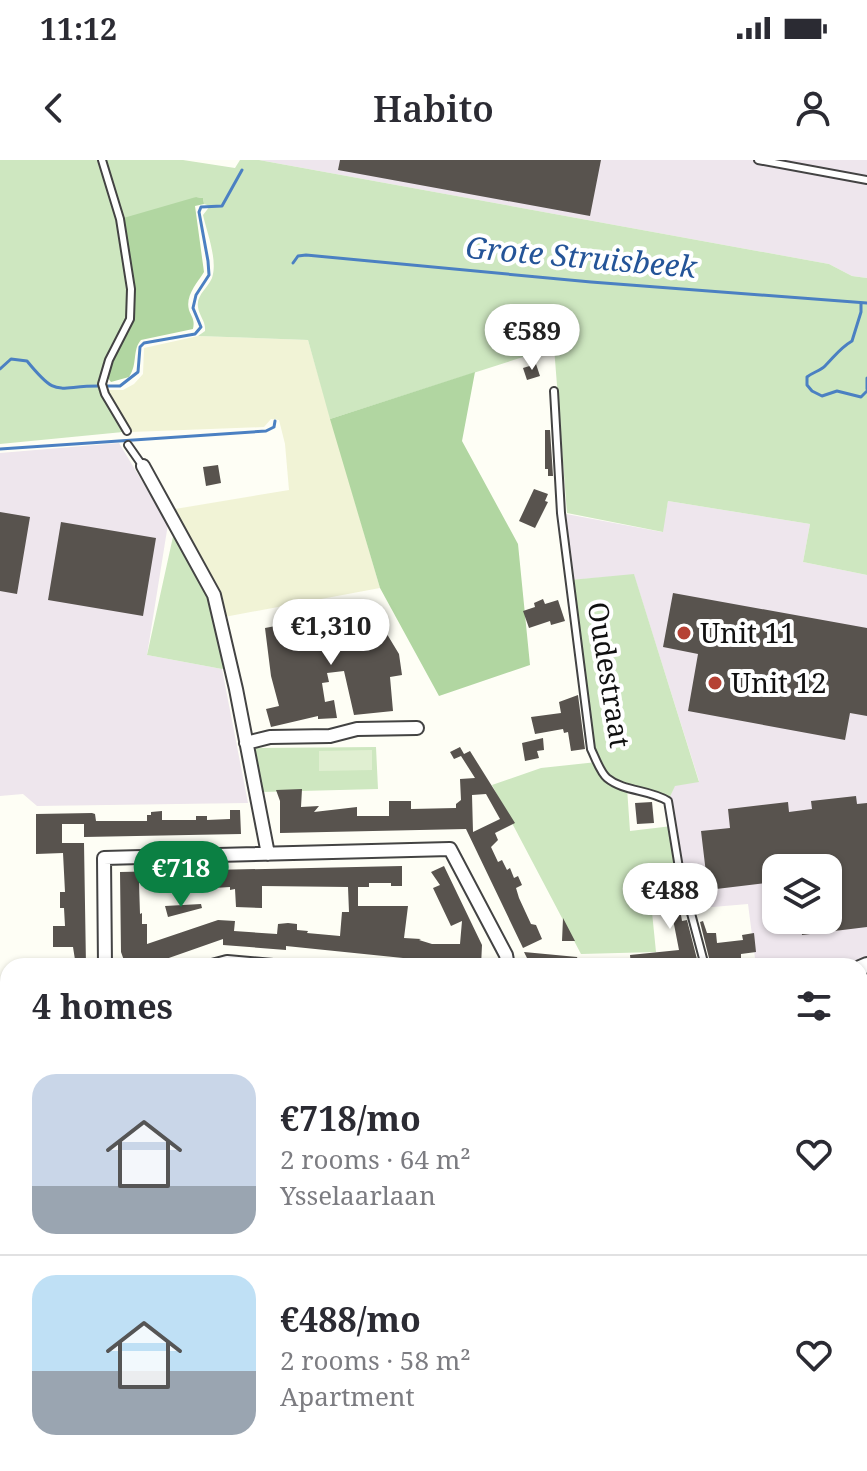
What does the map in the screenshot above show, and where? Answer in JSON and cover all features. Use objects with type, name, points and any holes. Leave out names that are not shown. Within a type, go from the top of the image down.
[{"type":"street","points":[[143,466],[214,595],[268,854]]},
{"type":"street","points":[[246,743],[270,737],[330,736],[357,729],[417,728]]},
{"type":"street","points":[[105,958],[104,858],[450,849],[507,958]]},
{"type":"lane","points":[[102,160],[120,219],[131,289],[130,319],[104,373],[102,384],[127,431]]},
{"type":"lane","points":[[758,160],[867,180]]},
{"type":"lane","name":"Oudestraat","points":[[554,391],[561,513],[591,749],[605,777],[626,787],[655,793],[668,801],[679,868],[703,958]]},
{"type":"lane","points":[[128,445],[143,466]]},
{"type":"shaded area","points":[[259,160],[867,160],[867,278],[852,276],[829,264]]},
{"type":"shaded area","points":[[119,443],[168,524],[147,655],[222,669],[248,803],[37,806],[23,794],[0,796],[0,453]]},
{"type":"shaded area","points":[[668,501],[810,524],[803,562],[867,575],[867,958],[755,958],[748,904],[689,909],[668,801],[675,785],[699,781],[634,575],[570,580],[561,513],[662,532]]},
{"type":"green space","points":[[0,160],[183,160],[235,168],[240,160],[259,160],[829,264],[852,276],[867,278],[867,575],[803,562],[810,524],[668,501],[663,532],[567,513],[554,347],[330,419],[308,340],[198,336],[205,331],[205,327],[198,303],[212,278],[214,263],[203,215],[210,206],[204,204],[203,198],[197,197],[184,202],[130,271],[130,319],[109,360],[103,395],[123,432],[0,444]]},
{"type":"green space","points":[[196,197],[203,198],[204,204],[195,206],[204,272],[192,290],[188,305],[193,329],[141,340],[129,377],[111,382],[104,373],[118,347],[131,306],[120,219]]},
{"type":"green space","points":[[198,336],[308,340],[380,588],[219,618],[180,534],[180,519],[175,509],[289,490],[285,444],[279,420],[271,419],[264,427],[131,432],[107,394],[108,390],[123,390],[134,384],[143,374],[144,348]]},
{"type":"green space","points":[[475,372],[462,441],[518,544],[530,665],[439,696],[380,588],[330,419]]},
{"type":"green space","points":[[176,523],[214,595],[230,668],[147,655]]},
{"type":"green space","points":[[634,574],[699,782],[675,786],[668,801],[627,788],[630,831],[672,826],[679,868],[648,872],[656,952],[581,954],[492,785],[541,768],[597,762],[591,749],[570,580]]},
{"type":"green space","points":[[376,747],[378,789],[262,792],[254,752],[256,748]]},
{"type":"green space","points":[[372,750],[372,770],[319,771],[319,751]]},
{"type":"building","points":[[340,160],[601,160],[590,216],[338,170]]},
{"type":"building","points":[[536,364],[540,376],[527,380],[523,368]]},
{"type":"building","points":[[545,430],[550,430],[553,476],[548,476],[548,469],[545,469]]},
{"type":"building","points":[[218,465],[221,483],[206,486],[203,467]]},
{"type":"building","points":[[534,489],[548,494],[545,501],[548,502],[535,528],[519,521]]},
{"type":"building","points":[[0,512],[30,517],[17,594],[0,591]]},
{"type":"building","points":[[61,522],[156,538],[143,616],[48,600]]},
{"type":"building","points":[[673,593],[867,628],[867,716],[850,713],[845,740],[688,711],[698,654],[663,647]]},
{"type":"building","points":[[543,599],[545,604],[558,600],[565,621],[551,625],[550,621],[529,628],[523,611],[535,607],[534,603]]},
{"type":"building","points":[[373,611],[399,654],[402,675],[390,677],[393,711],[354,715],[344,671],[327,673],[329,682],[322,683],[325,702],[334,700],[337,718],[318,719],[318,716],[271,727],[266,709],[279,706],[271,676],[265,628],[318,618],[321,634],[337,632],[335,618]]},
{"type":"building","points":[[578,695],[585,749],[571,751],[568,732],[564,733],[563,729],[535,734],[531,717],[561,713],[559,702]]},
{"type":"building","points":[[543,738],[544,750],[537,751],[539,758],[525,761],[522,743]]},
{"type":"building","points":[[460,747],[464,754],[470,751],[515,823],[495,833],[498,840],[491,847],[498,862],[502,860],[507,870],[510,868],[514,878],[518,876],[522,885],[516,888],[519,898],[542,939],[523,948],[466,829],[280,833],[280,801],[276,790],[302,789],[301,807],[319,806],[314,812],[357,807],[357,816],[389,816],[389,801],[411,801],[411,809],[456,808],[461,800],[460,779],[475,778],[461,756],[454,759],[450,752]],"holes":[[[486,794],[500,819],[473,832],[472,795]]]},
{"type":"building","points":[[856,796],[857,804],[867,803],[867,927],[842,930],[842,854],[762,854],[762,883],[708,890],[701,831],[730,828],[728,809],[788,802],[789,812],[812,809],[811,801]]},
{"type":"building","points":[[652,802],[654,823],[637,824],[635,803]]},
{"type":"building","points":[[230,810],[240,810],[241,834],[84,837],[84,824],[62,824],[62,843],[84,843],[86,958],[75,958],[73,947],[53,947],[53,926],[65,926],[64,908],[60,908],[60,892],[65,892],[63,853],[36,854],[36,814],[92,813],[96,821],[147,821],[147,815],[151,812],[162,811],[162,820],[196,820],[196,816],[207,816],[207,820],[230,819]]},
{"type":"building","points":[[402,866],[402,886],[369,883],[369,887],[358,887],[358,906],[408,906],[404,938],[421,939],[432,944],[460,944],[462,921],[451,926],[433,888],[440,885],[431,872],[444,866],[482,945],[481,958],[403,958],[286,946],[286,950],[223,945],[223,939],[169,958],[123,958],[120,872]],"holes":[[[166,882],[167,889],[178,889],[179,885],[198,884],[198,889],[230,887],[230,890],[235,889],[236,907],[262,908],[262,886],[348,887],[349,912],[342,912],[340,936],[307,933],[297,930],[297,924],[288,923],[278,924],[277,934],[234,931],[235,921],[218,920],[147,944],[147,924],[142,924],[140,914],[139,883]]]},
{"type":"building","points":[[671,870],[672,879],[675,879],[682,921],[687,920],[697,958],[630,958],[630,955],[679,950],[671,909],[660,910],[658,880],[662,880],[661,871]]},
{"type":"building","points":[[201,904],[202,908],[168,917],[165,906]]},
{"type":"building","points":[[563,918],[575,941],[562,941]]},
{"type":"building","points":[[703,921],[707,933],[716,933],[717,943],[743,940],[742,935],[754,933],[756,952],[741,954],[741,958],[709,958],[700,922]]},
{"type":"building","points":[[524,952],[577,958],[527,958]]},
{"type":"waterway","points":[[107,386],[120,386],[138,372],[140,347],[144,343],[195,334],[201,327],[193,308],[196,295],[209,275],[199,212],[201,207],[222,206],[242,170]]},
{"type":"waterway","name":"Grote Struisbeek","points":[[293,263],[298,256],[306,255],[591,282],[867,303]]},
{"type":"waterway","points":[[861,303],[852,341],[823,368],[807,377],[807,385],[822,396],[837,391],[861,397],[867,391]]},
{"type":"waterway","points":[[0,369],[11,359],[27,361],[52,386],[98,386]]},
{"type":"waterway","points":[[867,378],[867,389]]},
{"type":"waterway","name":"Grote Struisbeek","points":[[0,449],[266,431],[274,427],[275,421]]},
{"type":"place","name":"Unit 11","points":[[684,633]]},
{"type":"place","name":"Unit 12","points":[[715,683]]}]
